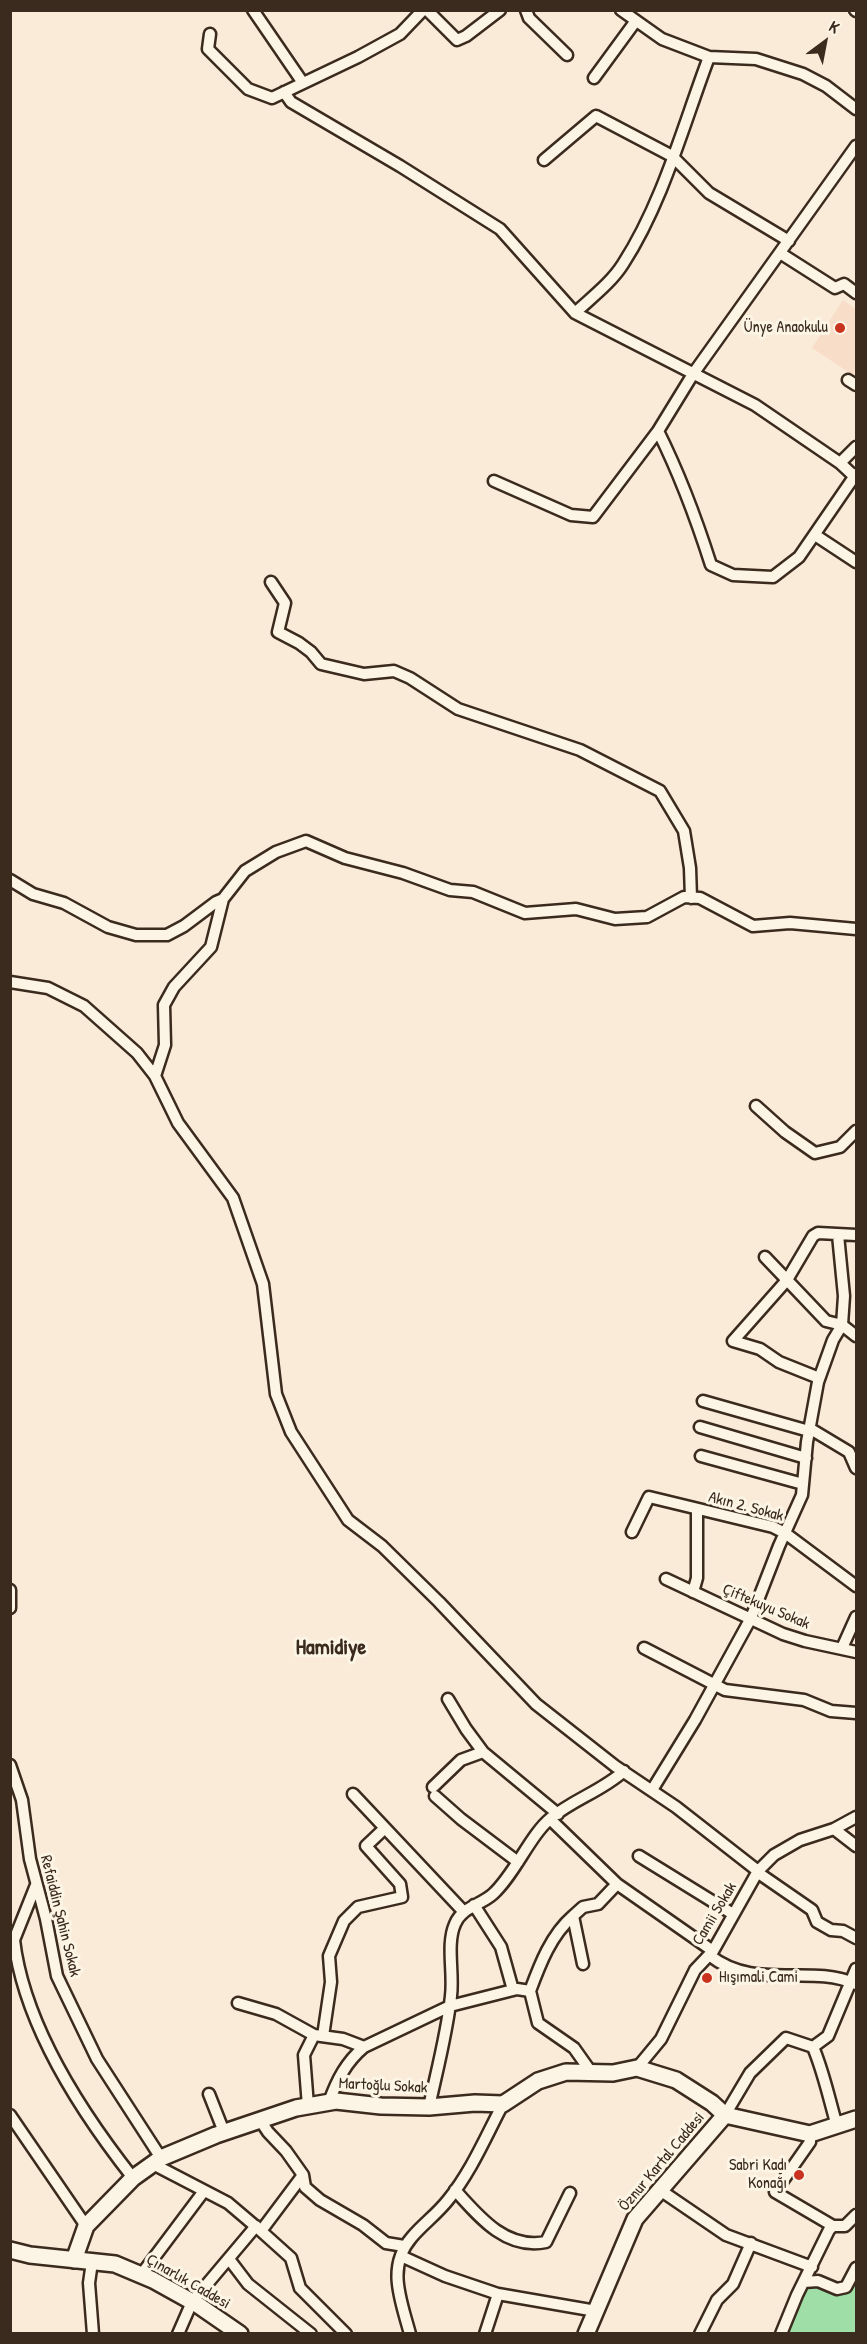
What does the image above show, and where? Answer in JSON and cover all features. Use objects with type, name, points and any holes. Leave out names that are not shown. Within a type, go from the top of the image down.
[{"type":"street","points":[[253,10],[303,83]]},
{"type":"street","points":[[210,34],[207,49],[248,89],[272,98],[400,34],[423,10]]},
{"type":"street","points":[[427,10],[457,40],[466,36],[500,10]]},
{"type":"street","points":[[526,10],[529,18],[567,55]]},
{"type":"street","points":[[621,10],[662,39],[709,57],[756,59],[803,74],[826,86],[856,109]]},
{"type":"street","points":[[594,78],[635,22]]},
{"type":"street","points":[[575,313],[622,266],[651,213],[709,57]]},
{"type":"street","points":[[284,92],[291,102],[500,229],[575,313],[756,405],[856,476],[799,557],[773,577],[733,574],[711,565],[696,515],[677,468],[658,431]]},
{"type":"street","points":[[544,160],[596,116],[672,156],[710,193],[789,241]]},
{"type":"street","points":[[494,480],[571,515],[593,517],[658,431],[693,374],[856,146]]},
{"type":"street","points":[[780,254],[835,288],[844,284],[856,293]]},
{"type":"street","points":[[840,463],[856,447]]},
{"type":"street","points":[[815,535],[856,562]]},
{"type":"street","points":[[272,582],[285,603],[278,632],[299,643],[321,664],[364,674],[394,671],[410,678],[458,709],[580,750],[660,790],[684,831],[690,868],[691,897]]},
{"type":"street","points":[[155,1076],[165,1046],[164,1005],[174,987],[211,948],[223,899],[245,871],[276,852],[306,841],[345,858],[403,873],[450,890],[473,892],[525,913],[576,909],[615,919],[647,917],[684,897],[691,897],[699,898],[753,926],[790,923],[856,929]]},
{"type":"street","points":[[10,880],[33,894],[64,903],[108,927],[135,935],[168,935],[223,899]]},
{"type":"street","points":[[10,982],[48,988],[84,1006],[137,1053],[155,1076],[178,1123],[233,1198],[263,1284],[276,1394],[291,1432],[348,1520],[390,1554],[536,1704],[624,1771],[676,1807],[757,1872],[812,1910],[817,1922],[831,1930],[856,1938]]},
{"type":"street","points":[[756,1106],[785,1132],[815,1153],[840,1147],[856,1131]]},
{"type":"street","points":[[819,1378],[779,1362],[760,1349],[733,1341],[787,1280],[813,1236],[818,1233],[856,1235]]},
{"type":"street","points":[[652,1791],[751,1618],[802,1495],[809,1430],[819,1378],[833,1340],[842,1325],[844,1296],[837,1235]]},
{"type":"street","points":[[765,1257],[826,1321],[842,1325],[856,1336]]},
{"type":"street","points":[[703,1401],[809,1430],[849,1452],[856,1468]]},
{"type":"street","points":[[700,1427],[806,1458]]},
{"type":"street","points":[[701,1456],[804,1484]]},
{"type":"street","name":"Akın 2. Sokak","points":[[632,1532],[649,1497],[773,1527],[785,1533],[856,1586]]},
{"type":"street","points":[[693,1592],[697,1578],[697,1509]]},
{"type":"street","name":"Çiftekuyu Sokak","points":[[666,1579],[794,1637],[856,1652]]},
{"type":"street","points":[[10,1590],[10,1608]]},
{"type":"street","points":[[842,1648],[856,1617]]},
{"type":"street","points":[[644,1648],[725,1690],[804,1700],[831,1711],[856,1713]]},
{"type":"street","points":[[448,1700],[483,1752],[554,1816],[617,1884],[711,1953],[721,1965],[745,1973],[775,1977],[832,1977],[854,1983]]},
{"type":"street","points":[[483,1752],[461,1760],[434,1791],[461,1819],[518,1862]]},
{"type":"street","name":"Refaiddin Şahin Sokak","points":[[10,1764],[22,1800],[30,1859],[57,1976],[97,2059],[157,2161]]},
{"type":"street","points":[[429,2107],[450,2006],[453,1977],[450,1936],[456,1921],[464,1912],[493,1894],[554,1816],[579,1798],[612,1782],[624,1771]]},
{"type":"street","points":[[353,1794],[464,1912]]},
{"type":"street","name":"Camii Sokak","points":[[638,2068],[661,2039],[694,1970],[711,1953],[757,1872],[774,1855],[800,1840],[834,1829],[856,1817]]},
{"type":"street","points":[[308,2106],[304,2055],[318,2036],[331,1982],[329,1956],[344,1921],[357,1907],[402,1897],[400,1884],[366,1846],[385,1828]]},
{"type":"street","points":[[834,1829],[856,1846]]},
{"type":"street","points":[[639,1856],[733,1914]]},
{"type":"street","points":[[591,2072],[574,2048],[538,2023],[530,1991],[541,1961],[561,1926],[584,1907],[598,1904],[617,1884]]},
{"type":"street","points":[[36,1885],[12,1944],[36,2021],[62,2074],[99,2135],[133,2178]]},
{"type":"street","points":[[474,1905],[501,1947],[513,1990]]},
{"type":"street","points":[[573,1916],[583,1964]]},
{"type":"street","points":[[813,2047],[828,2036],[854,1983],[856,1969]]},
{"type":"street","points":[[329,2102],[336,2082],[353,2056],[364,2047],[450,2006],[513,1990],[530,1991]]},
{"type":"street","points":[[238,2004],[276,2014],[318,2036],[343,2039],[364,2047]]},
{"type":"street","points":[[725,2115],[750,2073],[786,2038],[813,2047]]},
{"type":"street","points":[[813,2047],[824,2075],[837,2126]]},
{"type":"street","points":[[410,2334],[396,2284],[397,2270],[403,2251],[455,2190],[503,2104],[538,2081],[566,2072],[613,2073],[638,2068],[676,2080],[712,2103],[725,2115],[810,2134],[856,2119]]},
{"type":"street","points":[[209,2094],[224,2132]]},
{"type":"street","name":"Martoğlu Sokak","points":[[86,2226],[133,2178],[157,2161],[224,2132],[260,2120],[308,2106],[336,2101],[381,2106],[429,2107],[475,2103],[503,2104]]},
{"type":"street","name":"Öznur Kartal Caddesi","points":[[586,2334],[635,2219],[725,2115]]},
{"type":"street","points":[[260,2120],[303,2175],[305,2187],[320,2200],[363,2225],[386,2243],[445,2276],[498,2294],[596,2311]]},
{"type":"street","points":[[12,2123],[86,2226],[74,2260]]},
{"type":"street","points":[[810,2134],[810,2142],[775,2192],[833,2226],[846,2226],[856,2216]]},
{"type":"street","points":[[157,2161],[204,2191],[228,2203],[291,2258],[300,2288],[346,2334]]},
{"type":"street","points":[[178,2334],[192,2302],[229,2259],[259,2229],[303,2175]]},
{"type":"street","points":[[455,2190],[492,2229],[511,2240],[534,2245],[546,2242],[570,2193]]},
{"type":"street","points":[[660,2190],[726,2235],[812,2267]]},
{"type":"street","points":[[141,2275],[204,2191]]},
{"type":"street","points":[[781,2334],[804,2282],[833,2226]]},
{"type":"street","points":[[700,2334],[717,2300],[733,2284],[750,2243]]},
{"type":"street","name":"Çınarlık Caddesi","points":[[10,2250],[116,2264],[192,2302],[240,2334]]},
{"type":"street","points":[[229,2259],[248,2284],[310,2334]]},
{"type":"street","points":[[92,2262],[88,2283],[93,2334]]},
{"type":"street","points":[[804,2282],[818,2281],[837,2289],[846,2287],[856,2268]]},
{"type":"street","points":[[485,2334],[498,2294]]},
{"type":"shaded area","name":"Ünye Anaokulu","points":[[843,300],[856,309],[856,370],[853,375],[812,348]]},
{"type":"green space","points":[[856,2273],[856,2333],[784,2334],[797,2304],[807,2290],[813,2285],[822,2284],[847,2293]]},
{"type":"place","name":"Ünye Anaokulu","points":[[840,328]]},
{"type":"place","name":"Hışımali Cami","points":[[707,1978]]},
{"type":"place","name":"Sabri Kadı Konağı","points":[[799,2175]]},
{"type":"district","name":"Hamidiye","points":[[331,1648]]}]
